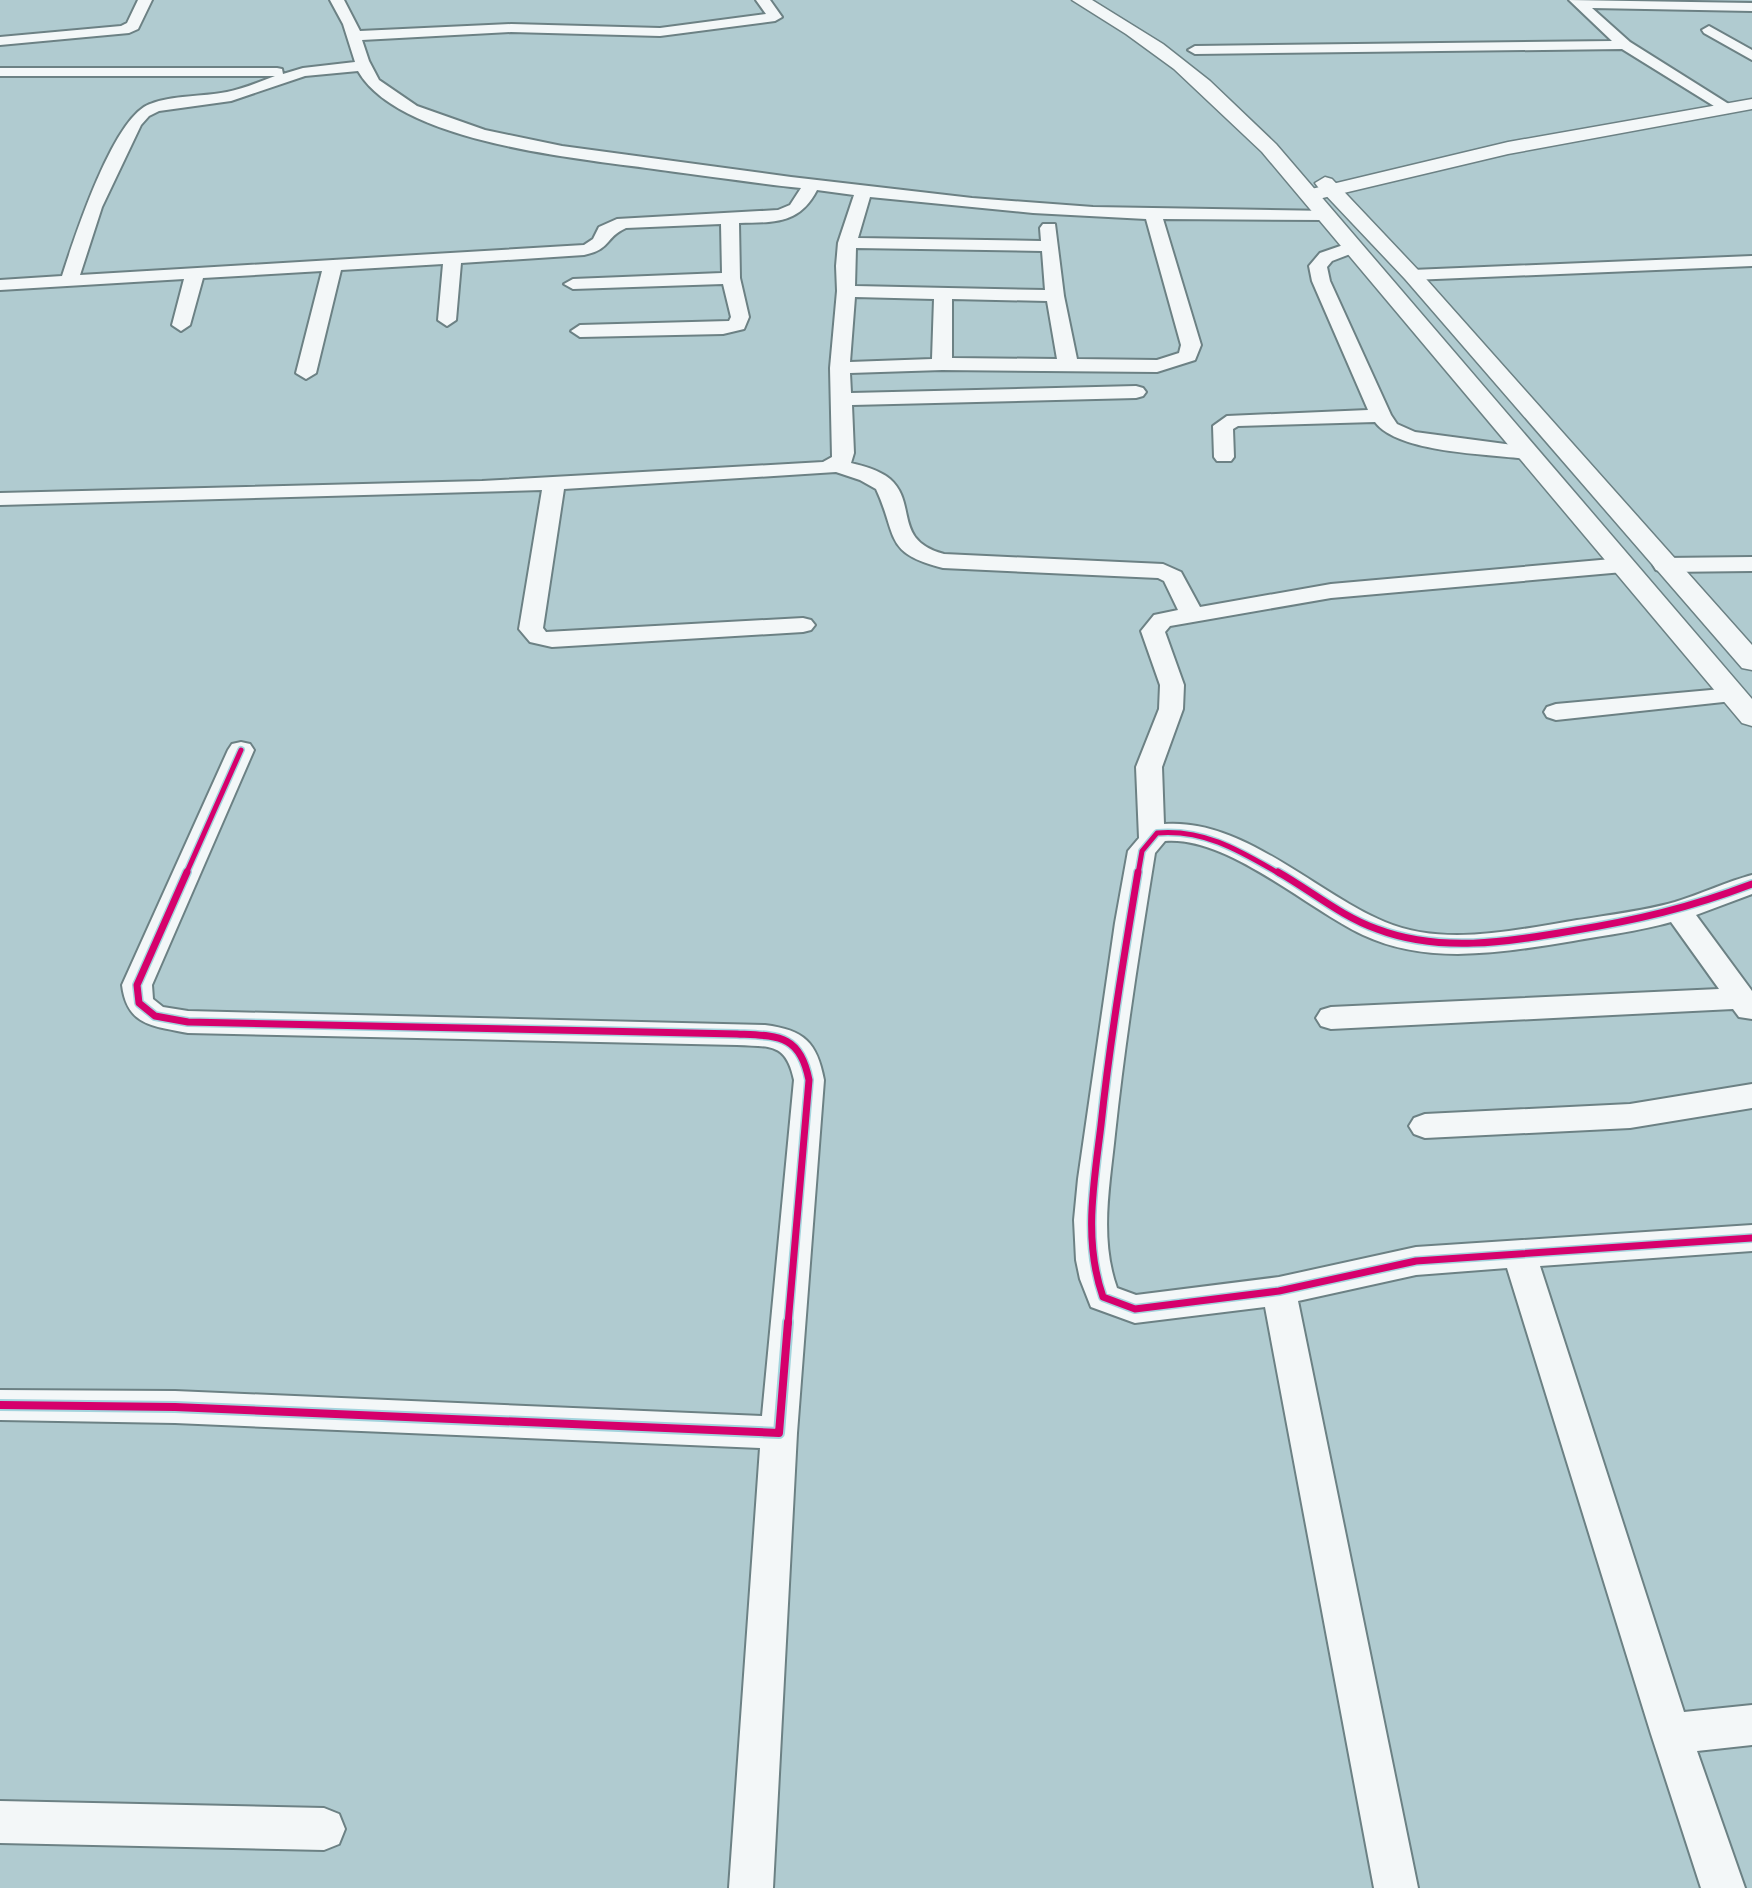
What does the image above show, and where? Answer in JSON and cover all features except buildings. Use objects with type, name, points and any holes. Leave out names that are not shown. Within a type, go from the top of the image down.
[{"type":"main road","points":[[1080,0],[1130,28],[1194,76],[1320,193],[1412,274],[1664,565],[1752,662]]},
{"type":"main road","points":[[1112,0],[1164,28],[1196,50],[1269,122],[1320,193],[1325,214],[1752,717]]},
{"type":"main road","points":[[1320,193],[1508,148],[1752,104]]},
{"type":"street","points":[[0,41],[124,30],[133,26],[145,0]]},
{"type":"street","points":[[337,0],[344,9],[355,36],[367,77],[384,93],[412,109],[478,133],[618,159],[863,192],[1048,208],[1153,214],[1325,214]]},
{"type":"street","points":[[355,36],[511,28],[660,32],[776,16],[763,0]]},
{"type":"street","points":[[1577,1],[1752,7]]},
{"type":"street","points":[[1577,1],[1625,45],[1727,108]]},
{"type":"street","points":[[1709,30],[1752,56]]},
{"type":"street","points":[[1196,50],[1625,45]]},
{"type":"street","points":[[0,72],[303,72],[363,66]]},
{"type":"street","points":[[69,281],[93,207],[134,124],[142,113],[173,103],[231,96],[303,72]]},
{"type":"street","points":[[0,285],[584,250],[596,248],[601,243],[605,231],[612,226],[769,217],[789,213],[801,207],[811,185]]},
{"type":"street","points":[[0,499],[482,487],[816,470],[836,465],[842,460],[844,453],[840,368],[848,243],[863,192]]},
{"type":"street","points":[[1048,208],[1055,296],[1068,365]]},
{"type":"street","points":[[840,368],[942,364],[1157,366],[1178,361],[1188,356],[1191,345],[1153,214]]},
{"type":"street","points":[[580,331],[723,328],[737,325],[740,317],[731,278],[730,218]]},
{"type":"street","points":[[848,243],[1050,246]]},
{"type":"street","points":[[1352,247],[1326,257],[1318,266],[1321,281],[1381,416],[1390,428],[1410,438],[1527,453]]},
{"type":"street","points":[[447,320],[452,259]]},
{"type":"street","points":[[1412,274],[1752,261]]},
{"type":"street","points":[[306,373],[333,265]]},
{"type":"street","points":[[181,325],[195,274]]},
{"type":"street","points":[[573,284],[731,278]]},
{"type":"street","points":[[846,291],[1055,296]]},
{"type":"street","points":[[942,364],[943,294]]},
{"type":"street","points":[[840,399],[1136,392]]},
{"type":"street","points":[[1224,457],[1223,426],[1234,420],[1381,416]]},
{"type":"street","points":[[836,465],[870,476],[883,484],[890,495],[900,535],[908,547],[923,556],[943,561],[1163,571],[1173,577],[1192,614]]},
{"type":"street","points":[[554,482],[531,629],[538,637],[552,640],[803,625]]},
{"type":"street","points":[[1664,565],[1752,564]]},
{"type":"street","points":[[1151,836],[1149,767],[1171,709],[1172,685],[1153,631],[1162,620],[1330,591],[1623,565]]},
{"type":"street","points":[[1556,712],[1733,696]]},
{"type":"street","points":[[241,750],[137,985],[139,1003],[155,1016],[188,1022],[774,1037],[797,1045],[806,1060],[809,1080],[779,1433],[751,1888]]},
{"type":"street","points":[[1752,884],[1678,911],[1496,944],[1447,945],[1403,938],[1372,927],[1233,846],[1181,831],[1151,836],[1145,841],[1142,851],[1109,1038],[1092,1203],[1094,1277],[1103,1297],[1135,1309],[1279,1291],[1416,1261],[1520,1256],[1752,1238]]},
{"type":"street","points":[[1678,911],[1747,1005]]},
{"type":"street","points":[[1331,1018],[1747,1005]]},
{"type":"street","points":[[1425,1126],[1630,1116],[1752,1096]]},
{"type":"street","points":[[1520,1256],[1671,1734],[1723,1888]]},
{"type":"street","points":[[1279,1291],[1396,1888]]},
{"type":"street","points":[[0,1406],[175,1407],[779,1433]]},
{"type":"street","points":[[1671,1734],[1752,1725]]},
{"type":"street","points":[[0,1822],[324,1829]]},
{"type":"cycle path","points":[[0,1405],[175,1407],[779,1433],[809,1080],[806,1064],[795,1045],[777,1037],[737,1034],[188,1022],[155,1016],[139,1003],[137,985],[241,750]]},
{"type":"cycle path","points":[[1752,884],[1666,914],[1640,919],[1498,942],[1474,944],[1425,942],[1375,929],[1291,879],[1216,841],[1182,831],[1157,833],[1142,851],[1118,995],[1094,1179],[1091,1240],[1093,1260],[1103,1297],[1135,1309],[1279,1291],[1416,1261],[1752,1238]]}]
